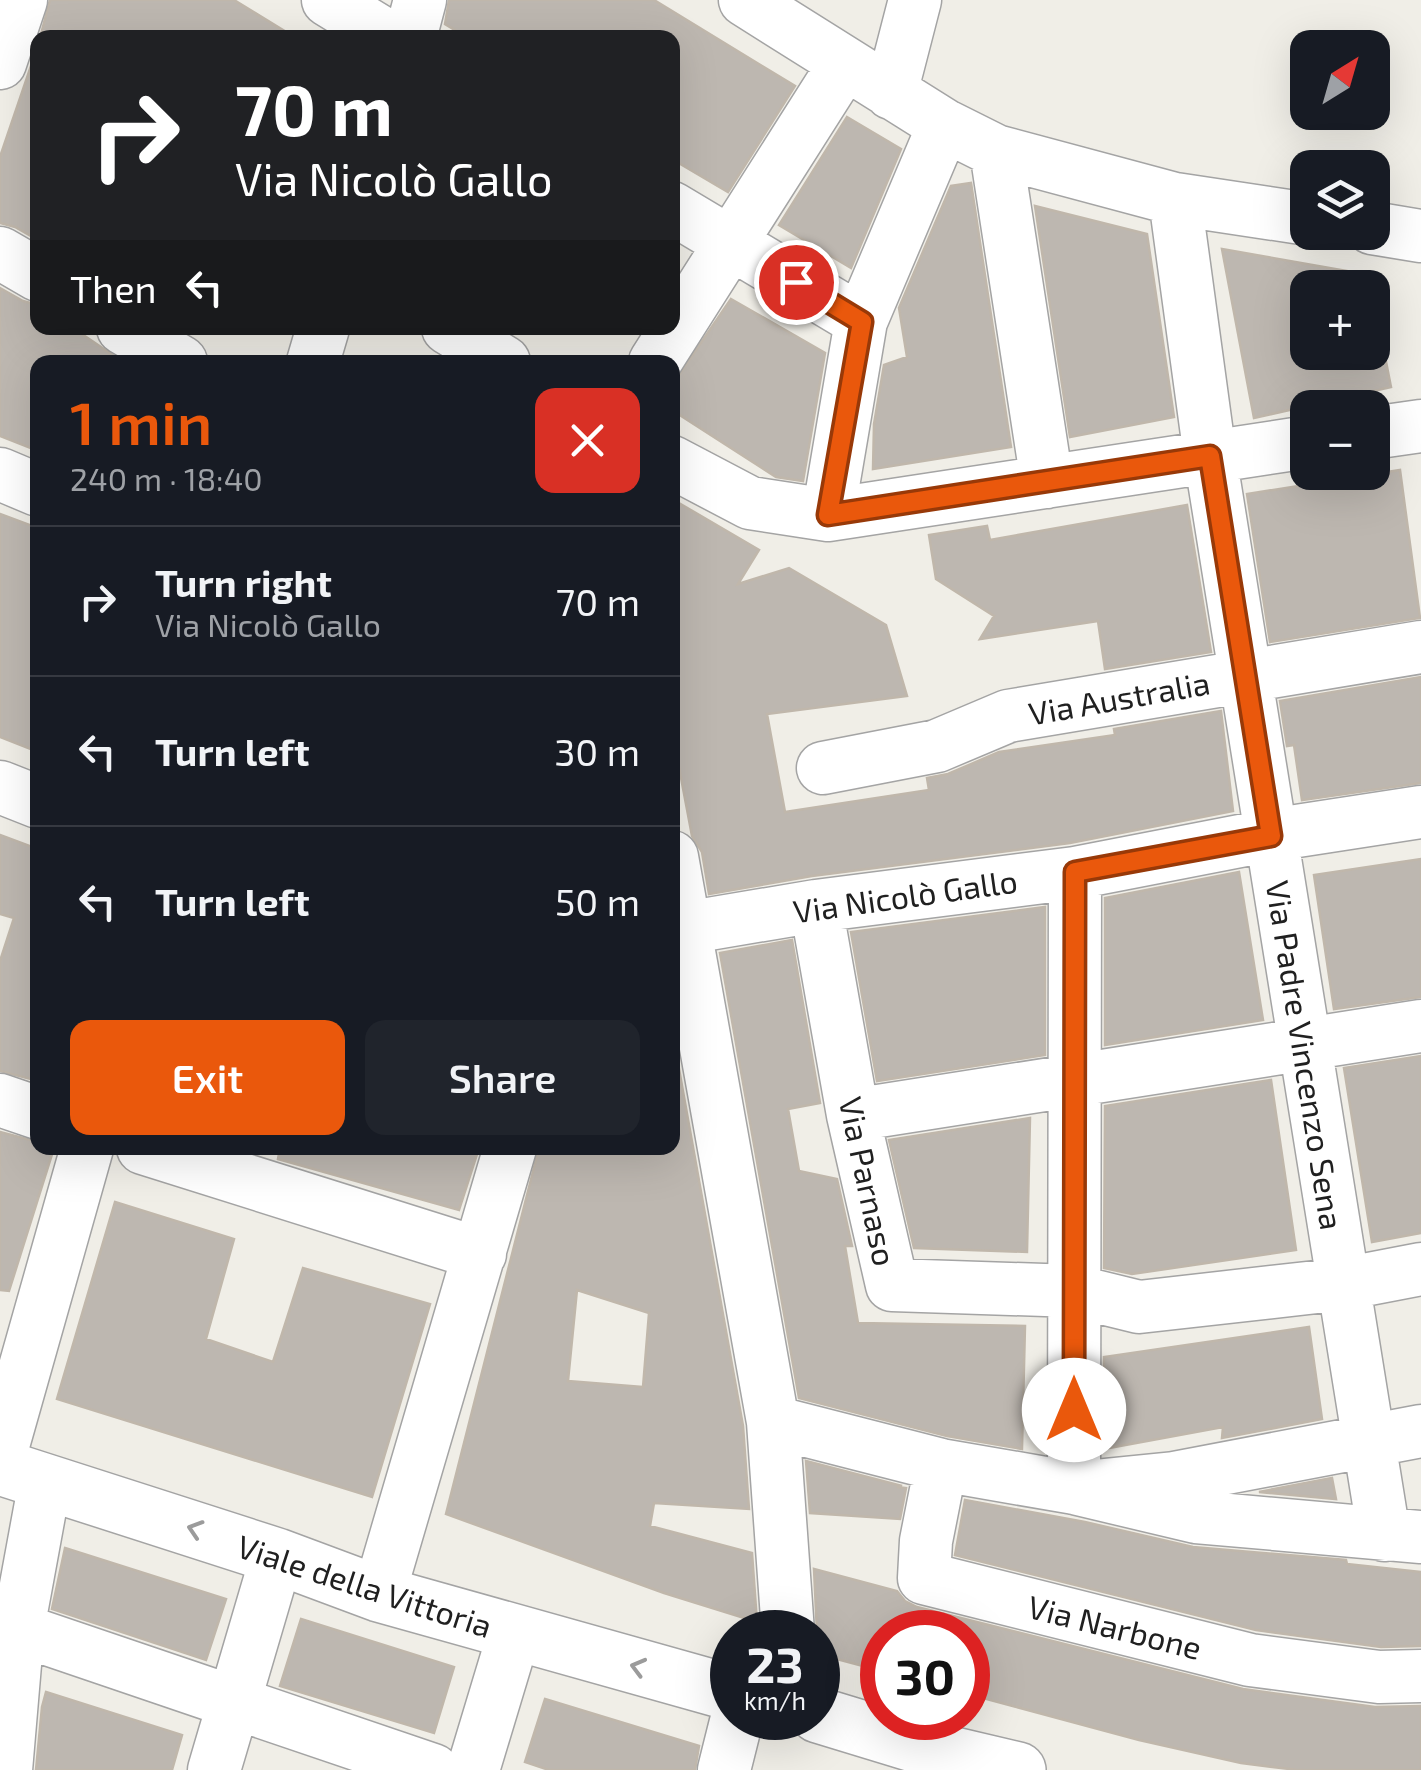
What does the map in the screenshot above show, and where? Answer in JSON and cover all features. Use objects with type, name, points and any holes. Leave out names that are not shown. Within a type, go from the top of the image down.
[{"type":"street","points":[[10,62],[21,0]]},
{"type":"street","points":[[328,0],[377,30]]},
{"type":"street","points":[[412,30],[420,0]]},
{"type":"street","points":[[745,0],[944,125],[996,151],[1175,200],[1290,216]]},
{"type":"street","points":[[891,93],[915,0]]},
{"type":"street","points":[[680,322],[845,63]]},
{"type":"street","points":[[828,515],[862,322],[944,125]]},
{"type":"street","points":[[996,151],[1047,482]]},
{"type":"street","name":"Via Padre Vincenzo Sena","points":[[1175,200],[1210,456],[1368,1440],[1402,1536]]},
{"type":"street","points":[[680,213],[862,322]]},
{"type":"street","points":[[0,252],[30,271]]},
{"type":"street","points":[[135,335],[169,355]]},
{"type":"street","points":[[460,335],[492,355]]},
{"type":"street","points":[[1390,430],[1421,426]]},
{"type":"street","points":[[680,466],[750,502],[828,515],[1290,445]]},
{"type":"street","points":[[0,474],[30,487]]},
{"type":"street","name":"Via Australia","points":[[823,768],[937,746],[1008,716],[1421,648]]},
{"type":"street","points":[[0,787],[30,799]]},
{"type":"street","name":"Via Nicolò Gallo","points":[[685,928],[816,906],[1075,872],[1421,812]]},
{"type":"street","points":[[1074,1488],[1075,872]]},
{"type":"street","points":[[680,901],[773,1422],[786,1610]]},
{"type":"street","name":"Via Parnaso","points":[[816,906],[853,1116],[892,1285],[1074,1291],[1138,1307],[1343,1284],[1421,1269]]},
{"type":"street","points":[[853,1116],[1421,1026]]},
{"type":"street","points":[[0,1100],[30,1110]]},
{"type":"street","points":[[6,1770],[18,1629],[15,1468],[86,1155]]},
{"type":"street","points":[[191,1155],[286,1169],[480,1254]]},
{"type":"street","points":[[379,1594],[508,1155]]},
{"type":"street","points":[[773,1422],[942,1465],[1074,1488],[1196,1518],[1402,1536]]},
{"type":"street","points":[[1074,1488],[1174,1478],[1421,1431]]},
{"type":"street","name":"Via Narbone","points":[[942,1465],[926,1541],[924,1578],[1250,1660],[1379,1677],[1421,1676]]},
{"type":"street","name":"Viale della Vittoria","points":[[15,1468],[379,1594],[710,1687]]},
{"type":"street","points":[[214,1770],[277,1556]]},
{"type":"street","points":[[18,1629],[433,1770]]},
{"type":"street","points":[[473,1770],[514,1634]]},
{"type":"street","points":[[840,1723],[930,1760],[1018,1770]]},
{"type":"street","points":[[724,1770],[732,1740]]},
{"type":"building","points":[[50,0],[234,0],[283,30],[42,30]]},
{"type":"building","points":[[449,0],[654,0],[795,86],[728,192],[680,164],[680,30],[455,30],[445,24]]},
{"type":"building","points":[[30,69],[30,235],[0,223],[0,157]]},
{"type":"building","points":[[847,117],[901,149],[851,268],[779,225]]},
{"type":"building","points":[[971,183],[1011,447],[873,469],[874,424],[884,365],[907,357],[899,308],[951,186]]},
{"type":"building","points":[[1035,206],[1147,234],[1174,417],[1070,437]]},
{"type":"building","points":[[1222,249],[1342,270],[1290,270],[1290,370],[1388,370],[1391,387],[1290,390],[1290,410],[1254,418]]},
{"type":"building","points":[[0,288],[30,303],[30,335],[83,335],[113,355],[30,355],[30,448],[0,436]]},
{"type":"building","points":[[731,299],[825,353],[803,481],[776,477],[680,415],[680,373]]},
{"type":"building","points":[[1400,470],[1420,618],[1270,642],[1247,494],[1290,487],[1390,490],[1390,472]]},
{"type":"building","points":[[680,504],[759,550],[738,584],[789,568],[886,625],[907,696],[767,714],[785,812],[929,790],[927,778],[948,774],[999,752],[1115,735],[1114,729],[1221,711],[1233,811],[1070,843],[812,876],[709,894],[702,852],[692,836],[680,772]]},
{"type":"building","points":[[1187,505],[1211,652],[1105,669],[1098,621],[980,639],[994,616],[936,579],[929,535],[987,526],[990,540]]},
{"type":"building","points":[[0,514],[30,525],[30,749],[0,737]]},
{"type":"building","points":[[1421,677],[1421,783],[1302,800],[1294,745],[1287,746],[1280,701]]},
{"type":"building","points":[[0,835],[30,846],[30,1079],[0,1071],[0,961],[14,918],[0,914]]},
{"type":"building","points":[[1421,859],[1421,997],[1334,1009],[1314,875]]},
{"type":"building","points":[[1239,872],[1263,1020],[1105,1045],[1105,898]]},
{"type":"building","points":[[1045,907],[1045,1055],[877,1081],[851,932]]},
{"type":"building","points":[[792,940],[820,1103],[788,1109],[799,1171],[837,1179],[852,1246],[845,1246],[858,1323],[1025,1326],[1022,1449],[947,1436],[799,1398],[720,953]]},
{"type":"building","points":[[1421,1056],[1421,1233],[1372,1242],[1344,1068]]},
{"type":"building","points":[[680,1075],[743,1426],[749,1509],[654,1503],[650,1526],[752,1553],[756,1610],[719,1610],[446,1514],[537,1155],[680,1155]],"holes":[[[577,1290],[649,1313],[643,1387],[568,1381]]]},
{"type":"building","points":[[1271,1080],[1296,1250],[1132,1274],[1104,1268],[1105,1106]]},
{"type":"building","points":[[1030,1118],[1027,1252],[914,1248],[889,1140]]},
{"type":"building","points":[[0,1132],[30,1140],[30,1155],[52,1155],[9,1291],[0,1290]]},
{"type":"building","points":[[279,1155],[477,1155],[459,1210],[278,1159]]},
{"type":"building","points":[[115,1202],[234,1239],[206,1339],[273,1362],[303,1268],[430,1304],[372,1497],[57,1399]]},
{"type":"building","points":[[1309,1327],[1322,1419],[1222,1438],[1223,1427],[1104,1449],[1104,1357]]},
{"type":"building","points":[[806,1461],[906,1488],[900,1519],[810,1513]]},
{"type":"building","points":[[1332,1478],[1336,1499],[1259,1492]]},
{"type":"building","points":[[965,1500],[1193,1547],[1346,1560],[1347,1564],[1421,1572],[1421,1646],[1381,1647],[1256,1630],[955,1555]]},
{"type":"building","points":[[65,1548],[226,1599],[206,1660],[52,1609]]},
{"type":"building","points":[[814,1569],[897,1591],[905,1601],[929,1610],[860,1610],[860,1665],[840,1660],[840,1610],[816,1610]]},
{"type":"building","points":[[301,1619],[454,1667],[434,1733],[280,1686]]},
{"type":"building","points":[[990,1625],[1243,1689],[1375,1707],[1421,1706],[1421,1770],[1297,1770],[1241,1763],[990,1700]]},
{"type":"building","points":[[46,1692],[182,1735],[172,1770],[36,1770]]},
{"type":"building","points":[[545,1699],[699,1746],[695,1770],[549,1770],[525,1762]]},
{"type":"route","points":[[796,282],[862,322],[828,515],[1210,456],[1271,836],[1075,872],[1074,1410]]}]
